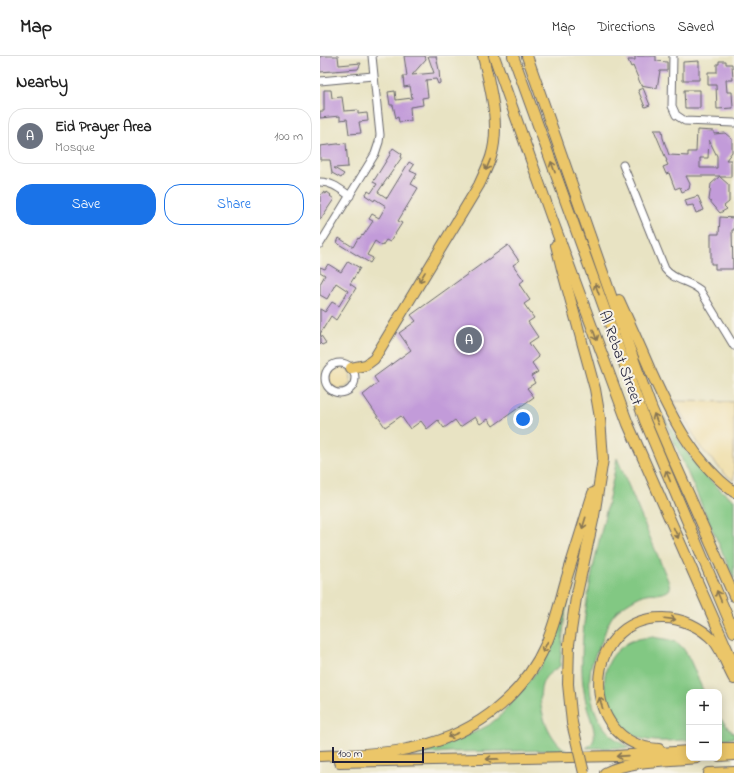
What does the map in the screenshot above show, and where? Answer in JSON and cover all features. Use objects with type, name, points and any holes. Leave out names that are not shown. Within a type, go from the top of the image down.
[{"type":"highway","points":[[351,368],[366,365],[374,359],[479,185],[488,165],[494,146],[495,127],[491,94],[483,56]]},
{"type":"highway","name":"Al Rebat Street","points":[[494,56],[552,219],[628,424],[734,665]]},
{"type":"highway","name":"Al Rebat Street","points":[[513,56],[644,421],[734,632]]},
{"type":"highway","points":[[527,56],[651,407],[734,596]]},
{"type":"highway","points":[[552,219],[562,269],[595,389],[600,418],[603,459],[598,497],[576,598],[569,644],[568,684],[572,723],[584,773]]},
{"type":"highway","points":[[592,241],[676,423],[693,452],[716,477],[734,492]]},
{"type":"highway","points":[[320,756],[394,752],[436,742],[475,725],[495,711],[513,694],[535,665],[549,637],[603,459]]},
{"type":"highway","points":[[686,750],[661,750],[642,746],[624,737],[613,726],[601,704],[598,687],[599,671],[608,647],[619,634],[638,622],[660,618],[675,619],[690,624],[709,636],[719,648],[734,679]]},
{"type":"highway","points":[[722,748],[734,748]]},
{"type":"highway","points":[[320,762],[616,756],[686,750]]},
{"type":"highway","points":[[722,756],[734,754]]},
{"type":"highway","points":[[604,773],[630,764],[686,759]]},
{"type":"highway","points":[[709,773],[734,772]]},
{"type":"street","points":[[320,244],[375,154],[379,142],[372,56]]},
{"type":"street","points":[[673,56],[672,106],[676,115],[685,121],[734,123]]},
{"type":"street","points":[[320,81],[374,76]]},
{"type":"street","points":[[722,122],[734,120]]},
{"type":"street","points":[[623,165],[665,269],[671,275],[695,286],[700,290],[734,346]]},
{"type":"street","points":[[320,182],[335,185],[350,196]]},
{"type":"street","points":[[320,375],[336,364],[347,365],[354,372],[354,382],[350,389],[341,393],[320,385]]},
{"type":"street","points":[[327,370],[326,382],[328,387]]},
{"type":"green space","points":[[662,414],[685,450],[702,472],[723,492],[734,500],[734,579]]},
{"type":"green space","points":[[617,458],[669,583],[670,589],[665,592],[650,593],[639,597],[615,613],[609,623],[592,663],[590,673],[591,695],[597,715],[602,725],[609,733],[630,748],[586,748],[593,742],[594,735],[583,684],[583,635],[590,584]]},
{"type":"green space","points":[[571,578],[564,622],[560,666],[545,678],[541,688],[540,698],[541,708],[548,729],[559,745],[566,750],[450,752],[408,755],[433,748],[473,733],[489,725],[501,715],[542,665],[550,645]]},
{"type":"green space","points":[[653,637],[671,640],[684,649],[690,660],[703,689],[686,689],[686,740],[656,741],[637,737],[626,729],[610,708],[606,695],[606,669],[612,657],[622,647],[629,642],[641,638]]},
{"type":"green space","points":[[722,720],[734,734],[734,738],[722,739]]},
{"type":"sand","points":[[340,367],[348,370],[351,378],[348,386],[340,389],[332,386],[329,378],[332,370]]},
{"type":"sand","points":[[674,401],[734,402],[734,481],[725,474],[701,448]]},
{"type":"building","points":[[320,56],[338,56],[339,65],[361,63],[358,69],[320,72]]},
{"type":"building","points":[[404,56],[425,56],[426,59],[412,75],[434,73],[428,56],[436,56],[440,83],[438,84],[436,79],[426,80],[428,97],[422,98],[423,105],[410,107],[411,121],[399,122],[398,117],[396,118],[393,105],[390,105],[388,92],[395,91],[396,100],[412,98],[410,86],[404,87],[403,76],[407,76]]},
{"type":"building","points":[[635,56],[656,56],[656,61],[667,62],[667,71],[660,71],[657,88],[641,85],[633,66],[631,67],[628,60],[635,60]]},
{"type":"building","points":[[699,61],[699,80],[683,80],[683,62]]},
{"type":"building","points":[[719,61],[726,61],[726,64],[732,64],[733,80],[726,80],[727,92],[732,92],[733,108],[717,109],[716,85],[708,85],[708,72],[717,72],[717,64],[719,64]]},
{"type":"building","points":[[643,88],[650,105],[645,107],[638,90]]},
{"type":"building","points":[[324,90],[331,90],[332,98],[342,97],[344,111],[358,110],[358,114],[367,113],[368,121],[359,122],[361,133],[349,134],[347,119],[340,120],[340,116],[320,118],[320,111],[324,111]]},
{"type":"building","points":[[684,90],[700,90],[700,108],[685,108]]},
{"type":"building","points":[[654,130],[662,130],[669,155],[688,156],[688,152],[696,152],[697,130],[714,131],[714,134],[725,133],[732,139],[732,152],[726,160],[731,160],[731,177],[720,177],[729,185],[729,202],[724,206],[727,209],[720,213],[709,200],[711,184],[720,176],[686,176],[690,184],[689,189],[682,192],[680,187],[675,189],[669,173],[666,174],[663,167],[668,165]],"holes":[[[709,140],[717,156],[717,168],[700,168],[700,158],[708,158]]]},
{"type":"building","points":[[346,143],[348,167],[334,168],[344,174],[341,178],[332,173],[330,160],[320,160],[320,146]]},
{"type":"building","points":[[393,148],[402,154],[402,157],[378,192],[387,198],[409,162],[414,165],[410,171],[417,174],[411,184],[418,188],[398,221],[402,223],[390,242],[386,240],[382,246],[375,241],[367,255],[373,258],[370,263],[337,243],[339,238],[353,247],[358,238],[359,239],[362,235],[363,236],[373,221],[369,219],[372,214],[379,218],[386,206],[365,195],[368,191],[371,193],[377,184],[373,182]]},
{"type":"building","points":[[323,192],[326,194],[327,192],[334,199],[320,220],[320,196]]},
{"type":"building","points":[[698,196],[704,210],[696,213],[693,205],[687,206],[685,200]]},
{"type":"building","points":[[720,217],[734,218],[734,230],[732,230],[733,269],[715,269],[715,264],[711,264],[711,234],[719,234]]},
{"type":"building","points":[[508,245],[519,261],[513,265],[524,280],[519,284],[530,300],[524,304],[534,318],[528,322],[538,337],[529,343],[539,357],[532,363],[538,372],[531,376],[535,383],[527,388],[534,397],[493,426],[488,419],[480,424],[475,417],[460,427],[455,420],[444,428],[438,420],[427,429],[421,421],[410,429],[401,416],[385,427],[363,395],[378,383],[374,377],[411,350],[399,333],[416,321],[411,315]]},
{"type":"building","points":[[348,261],[360,268],[350,284],[356,288],[336,320],[331,316],[320,334],[320,309],[325,312],[332,302],[339,306],[348,291],[336,283],[327,299],[320,295],[320,284],[325,275],[320,272],[320,267],[325,269],[328,264],[341,272]]},
{"type":"building","points":[[320,334],[326,343],[322,345],[320,343]]},
{"type":"place","name":"Eid Prayer Area","points":[[469,340]]}]
